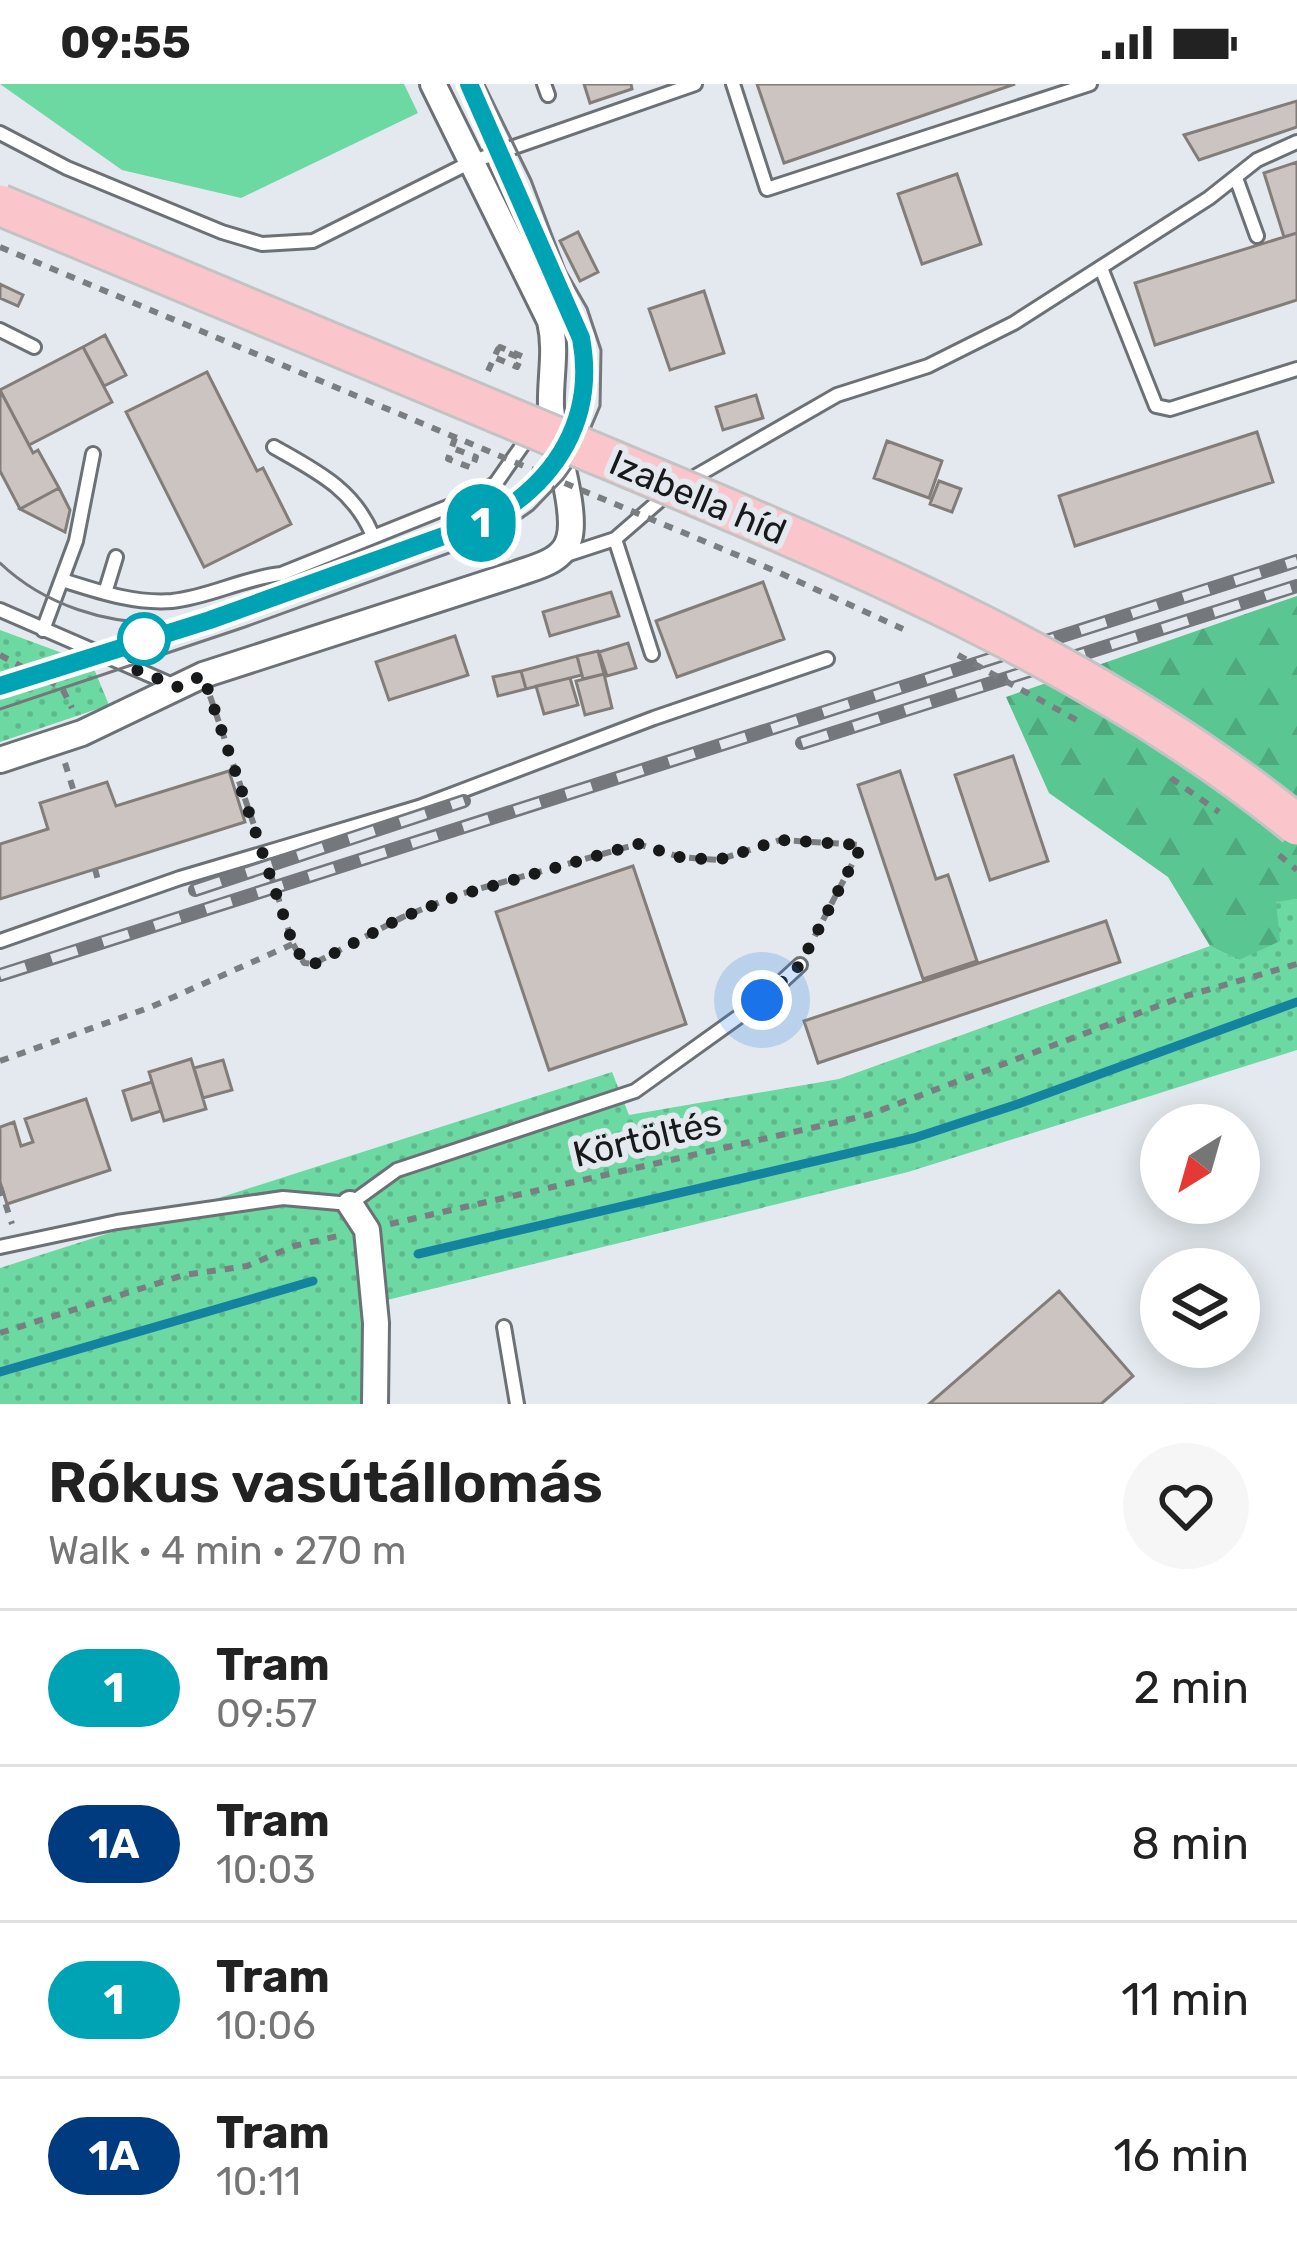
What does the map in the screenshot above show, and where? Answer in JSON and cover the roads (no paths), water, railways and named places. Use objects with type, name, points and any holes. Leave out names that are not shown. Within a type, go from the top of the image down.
[{"type":"main road","name":"Izabella híd","points":[[0,205],[812,545],[1066,671],[1170,731],[1280,834]]},
{"type":"street","points":[[0,760],[82,734],[203,675],[551,561],[566,548],[571,530],[551,406],[556,351],[550,321],[433,84]]},
{"type":"street","points":[[350,1204],[367,1230],[376,1323],[375,1404]]},
{"type":"lane","points":[[0,133],[67,168],[202,224],[280,246],[313,241],[471,162],[695,84]]},
{"type":"lane","points":[[733,84],[767,189],[1090,84]]},
{"type":"lane","points":[[551,561],[615,539],[644,510],[681,484],[837,395],[964,350],[1101,268],[1257,160],[1297,142]]},
{"type":"lane","points":[[1236,178],[1257,236]]},
{"type":"lane","points":[[1101,268],[1156,406],[1170,409],[1297,369]]},
{"type":"lane","points":[[0,330],[34,347]]},
{"type":"lane","points":[[62,580],[148,601],[193,596],[252,577],[281,574],[480,494],[496,483],[551,406]]},
{"type":"lane","points":[[274,447],[335,482],[364,512],[373,536]]},
{"type":"lane","points":[[44,630],[76,541],[93,454]]},
{"type":"lane","points":[[615,539],[652,654]]},
{"type":"lane","points":[[105,593],[116,557]]},
{"type":"lane","points":[[0,610],[178,687]]},
{"type":"lane","points":[[0,941],[180,878],[419,807],[827,659]]},
{"type":"lane","points":[[0,1247],[283,1198],[350,1204],[397,1170],[634,1091],[762,1000],[800,965]]},
{"type":"lane","points":[[504,1327],[517,1404]]},
{"type":"waterway","points":[[418,1254],[914,1138],[1297,1002]]},
{"type":"waterway","points":[[0,1372],[313,1281]]},
{"type":"tram line","name":"1","points":[[0,686],[210,620],[488,520],[516,504],[553,469],[584,400],[581,338],[469,84]]},
{"type":"tram line","points":[[0,709],[496,536],[533,510],[563,479],[578,458],[600,406],[601,350],[531,180],[484,84]]},
{"type":"tram line","points":[[496,144],[533,233]]},
{"type":"tram line","points":[[0,563],[36,590],[78,610],[122,620],[168,623]]},
{"type":"tram line","points":[[0,686],[292,591]]},
{"type":"railway","points":[[0,975],[1297,561]]},
{"type":"railway","points":[[802,743],[1297,586]]},
{"type":"railway","points":[[195,890],[464,801]]}]
